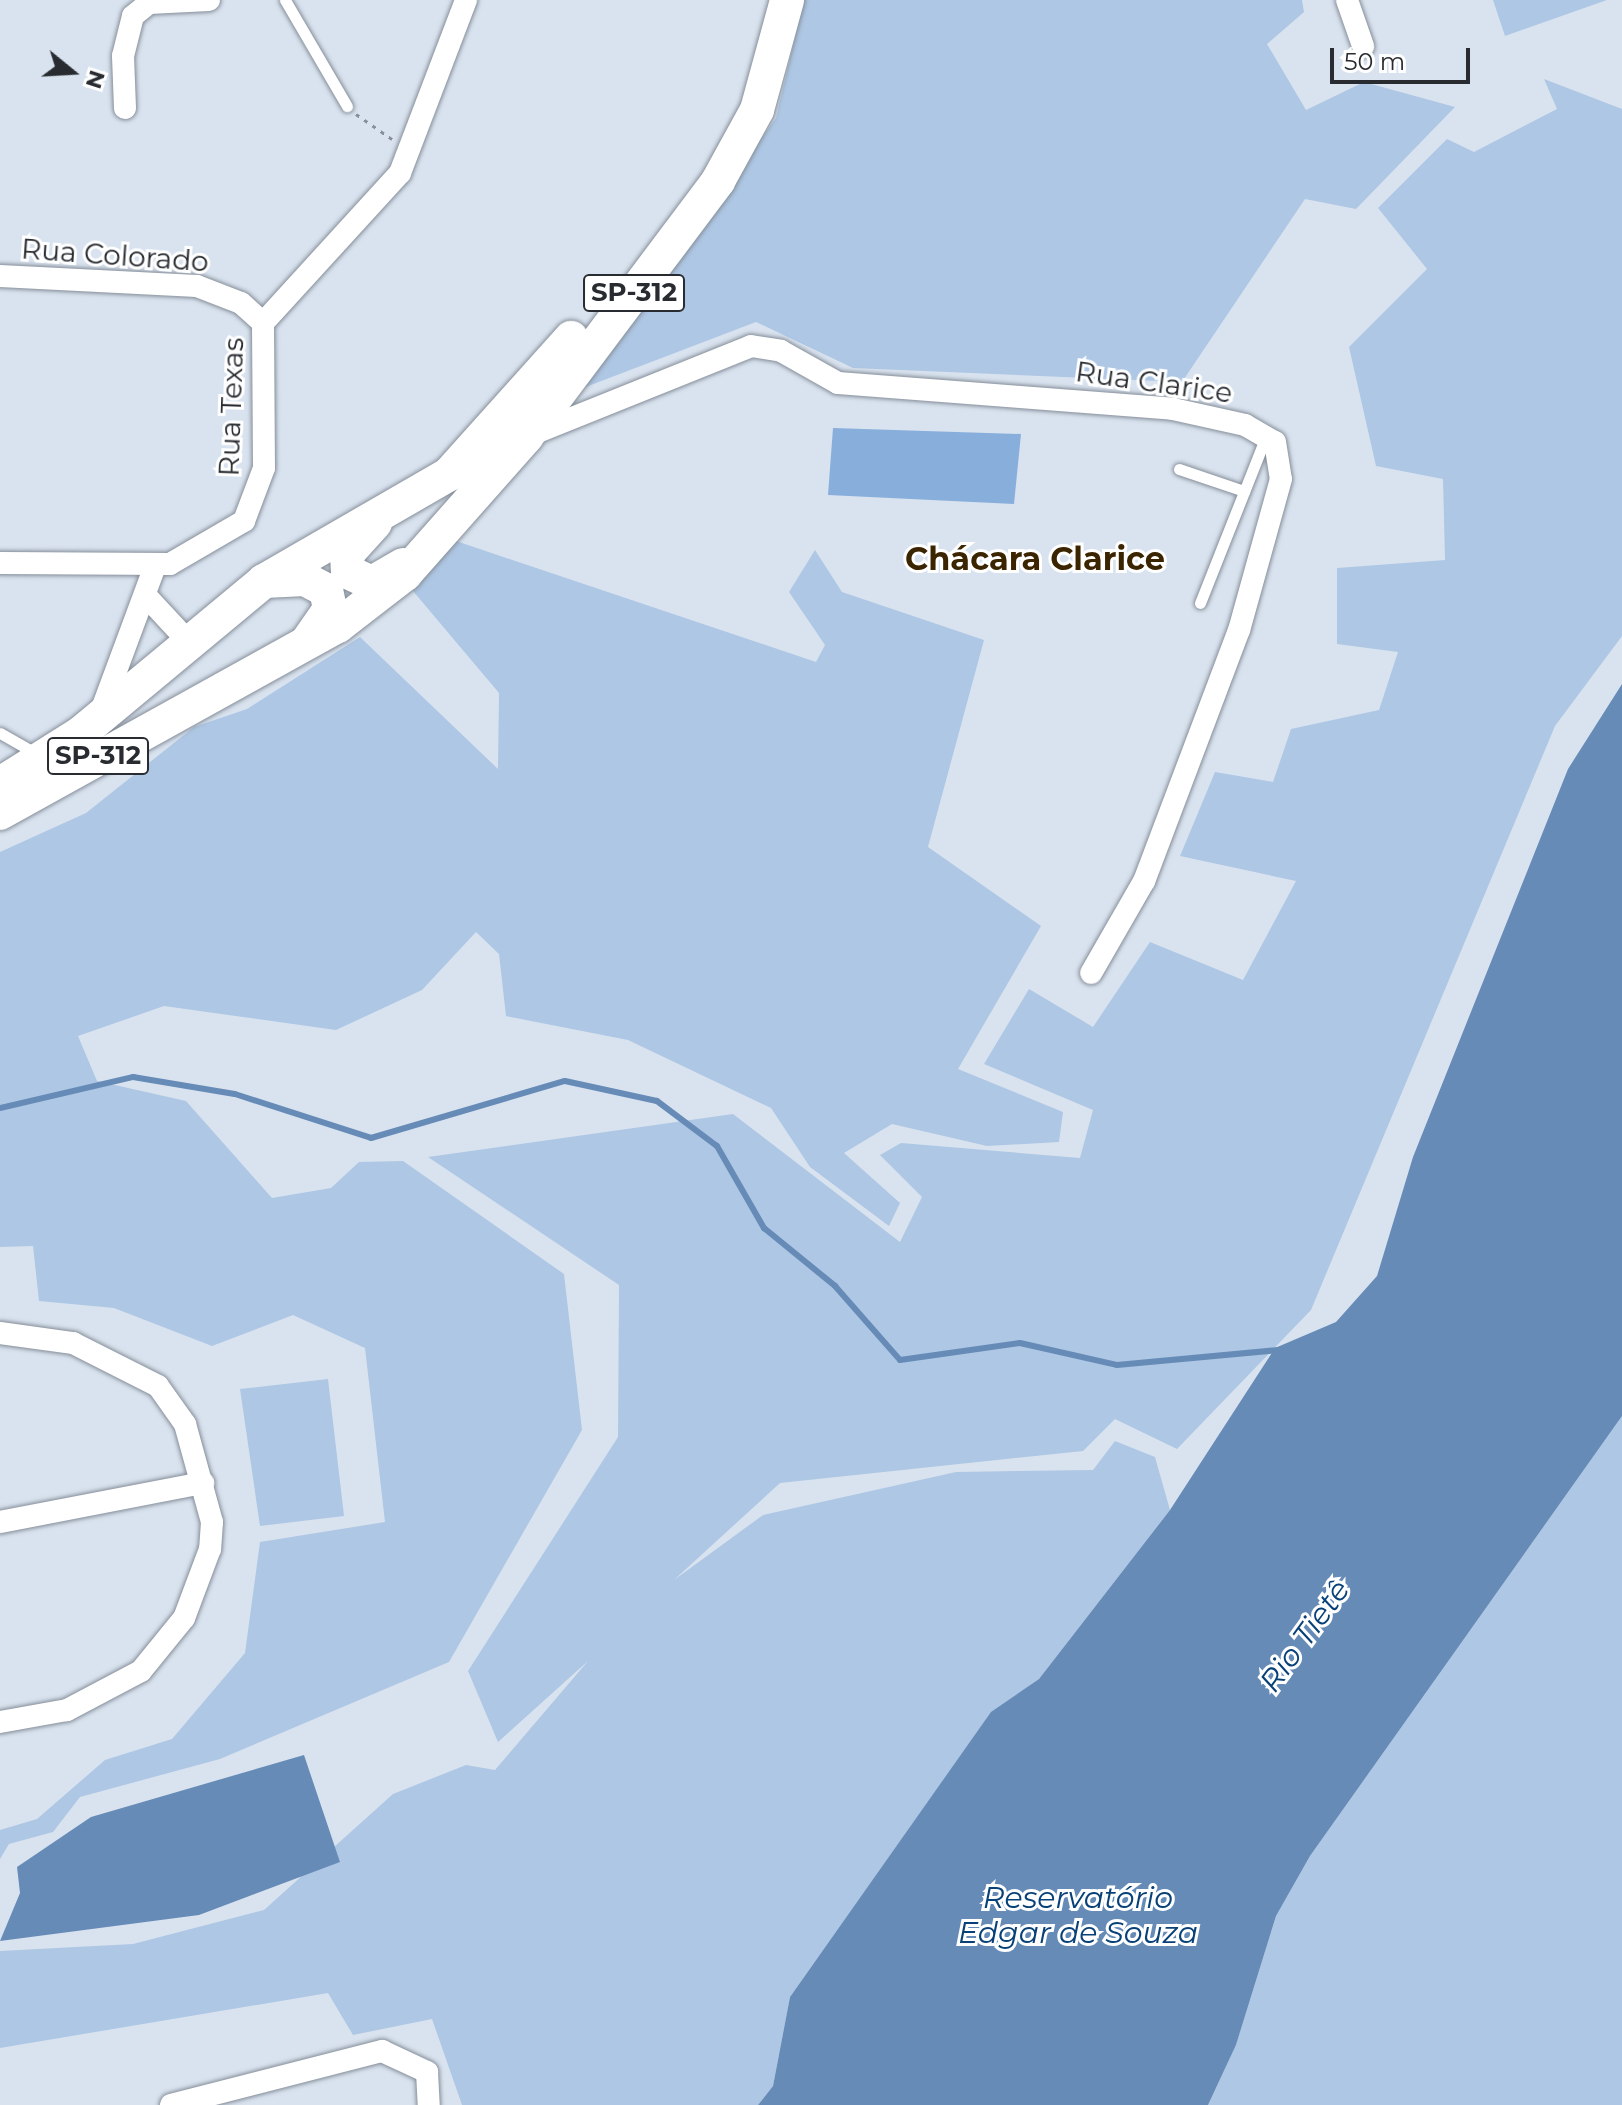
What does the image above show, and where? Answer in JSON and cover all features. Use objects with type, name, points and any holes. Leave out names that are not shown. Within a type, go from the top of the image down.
[{"type":"main road","name":"SP-312","points":[[0,784],[44,759],[187,640],[264,581],[384,515],[449,474],[506,419],[701,167],[737,104],[764,0]]},
{"type":"main road","name":"SP-312","points":[[0,813],[195,699],[304,646],[359,614],[423,553],[526,437],[739,147],[770,74],[787,0]]},
{"type":"main road","points":[[384,515],[347,554],[356,580],[372,583],[423,553]]},
{"type":"main road","points":[[264,581],[305,579],[326,590],[330,609],[304,646]]},
{"type":"street","points":[[125,108],[126,35],[141,8],[209,0]]},
{"type":"street","points":[[263,323],[378,203],[410,149],[466,0]]},
{"type":"street","points":[[1347,0],[1363,46]]},
{"type":"street","name":"Rua Colorado","points":[[0,276],[197,286],[241,303],[263,323]]},
{"type":"street","name":"Rua Texas","points":[[0,563],[155,566],[179,562],[226,535],[256,501],[264,468],[263,323]]},
{"type":"street","name":"Rua Clarice","points":[[526,437],[751,346],[781,351],[838,383],[1173,409],[1266,435]]},
{"type":"street","points":[[1091,973],[1144,881],[1239,630],[1281,479],[1280,452],[1266,435]]},
{"type":"street","points":[[99,716],[147,597],[155,566]]},
{"type":"street","points":[[147,597],[187,640]]},
{"type":"street","points":[[0,1333],[73,1343],[140,1372],[185,1424],[203,1483],[210,1549],[166,1646],[113,1692],[0,1722]]},
{"type":"street","points":[[0,1522],[203,1483]]},
{"type":"street","points":[[171,2105],[382,2051],[427,2072],[429,2105]]},
{"type":"lane","points":[[285,0],[347,106]]},
{"type":"lane","points":[[1200,603],[1266,435]]},
{"type":"lane","points":[[1179,469],[1244,491]]},
{"type":"lane","points":[[0,733],[44,759]]},
{"type":"path","points":[[347,106],[410,149]]},
{"type":"shaded area","points":[[804,0],[1302,0],[1304,12],[1267,44],[1306,110],[1364,82],[1455,107],[1356,209],[1305,199],[1182,382],[853,368],[756,322],[583,388],[776,118]]},
{"type":"shaded area","points":[[1493,0],[1607,0],[1505,36]]},
{"type":"shaded area","points":[[1544,79],[1622,109],[1622,636],[1555,726],[1311,1310],[1177,1449],[1115,1419],[1083,1451],[780,1483],[674,1580],[763,1515],[956,1472],[1093,1470],[1115,1441],[1155,1457],[1170,1510],[1039,1679],[991,1713],[790,1997],[773,2086],[758,2105],[462,2105],[432,2019],[353,2035],[328,1993],[0,2048],[0,1951],[133,1944],[264,1910],[393,1794],[466,1765],[495,1770],[588,1661],[498,1742],[468,1671],[618,1437],[619,1285],[428,1157],[733,1114],[900,1242],[922,1197],[880,1155],[901,1143],[1080,1158],[1093,1110],[984,1064],[1029,989],[1093,1027],[1150,942],[1243,980],[1296,881],[1180,856],[1215,772],[1273,782],[1291,729],[1379,710],[1398,652],[1337,644],[1337,568],[1445,560],[1443,479],[1376,466],[1349,347],[1427,269],[1378,208],[1447,139],[1474,152],[1557,109]]},
{"type":"shaded area","points":[[456,541],[816,662],[825,645],[789,592],[815,550],[842,592],[984,640],[928,847],[1041,926],[958,1069],[1063,1112],[1059,1142],[987,1146],[892,1124],[844,1153],[900,1203],[889,1226],[810,1167],[771,1108],[628,1040],[506,1016],[499,954],[476,932],[422,990],[336,1030],[164,1006],[78,1036],[97,1081],[186,1101],[272,1198],[331,1188],[359,1162],[403,1161],[564,1274],[582,1430],[449,1662],[220,1759],[80,1797],[53,1832],[9,1844],[0,1859],[0,1830],[37,1819],[105,1760],[172,1739],[245,1653],[260,1542],[385,1522],[365,1348],[293,1315],[212,1346],[114,1308],[39,1301],[33,1246],[0,1247],[0,852],[86,813],[194,727],[247,709],[360,637],[498,769],[499,693],[413,591]]},
{"type":"shaded area","points":[[328,1379],[344,1516],[260,1526],[240,1389]]},
{"type":"shaded area","points":[[1622,1416],[1622,2105],[1208,2105],[1236,2045],[1276,1916],[1310,1856]]},
{"type":"water","name":"Reservatório Edgar de Souza","points":[[1622,684],[1622,1416],[1310,1856],[1276,1916],[1236,2045],[1208,2105],[758,2105],[773,2086],[790,1997],[991,1712],[1039,1679],[1170,1510],[1275,1348],[1336,1322],[1377,1276],[1413,1157],[1568,769]]},
{"type":"water","points":[[304,1755],[340,1862],[199,1915],[0,1941],[20,1893],[17,1867],[91,1817]]},
{"type":"building","points":[[833,428],[1021,434],[1014,504],[828,495]]},
{"type":"waterway","points":[[0,1108],[133,1077],[235,1094],[371,1138],[565,1081],[657,1101],[717,1146],[764,1228],[835,1286],[900,1360],[1020,1343],[1117,1365],[1280,1350]]},
{"type":"district","name":"Chácara Clarice","points":[[1035,559]]},
{"type":"water label","name":"Rio Tietê","points":[[1305,1636]]}]
